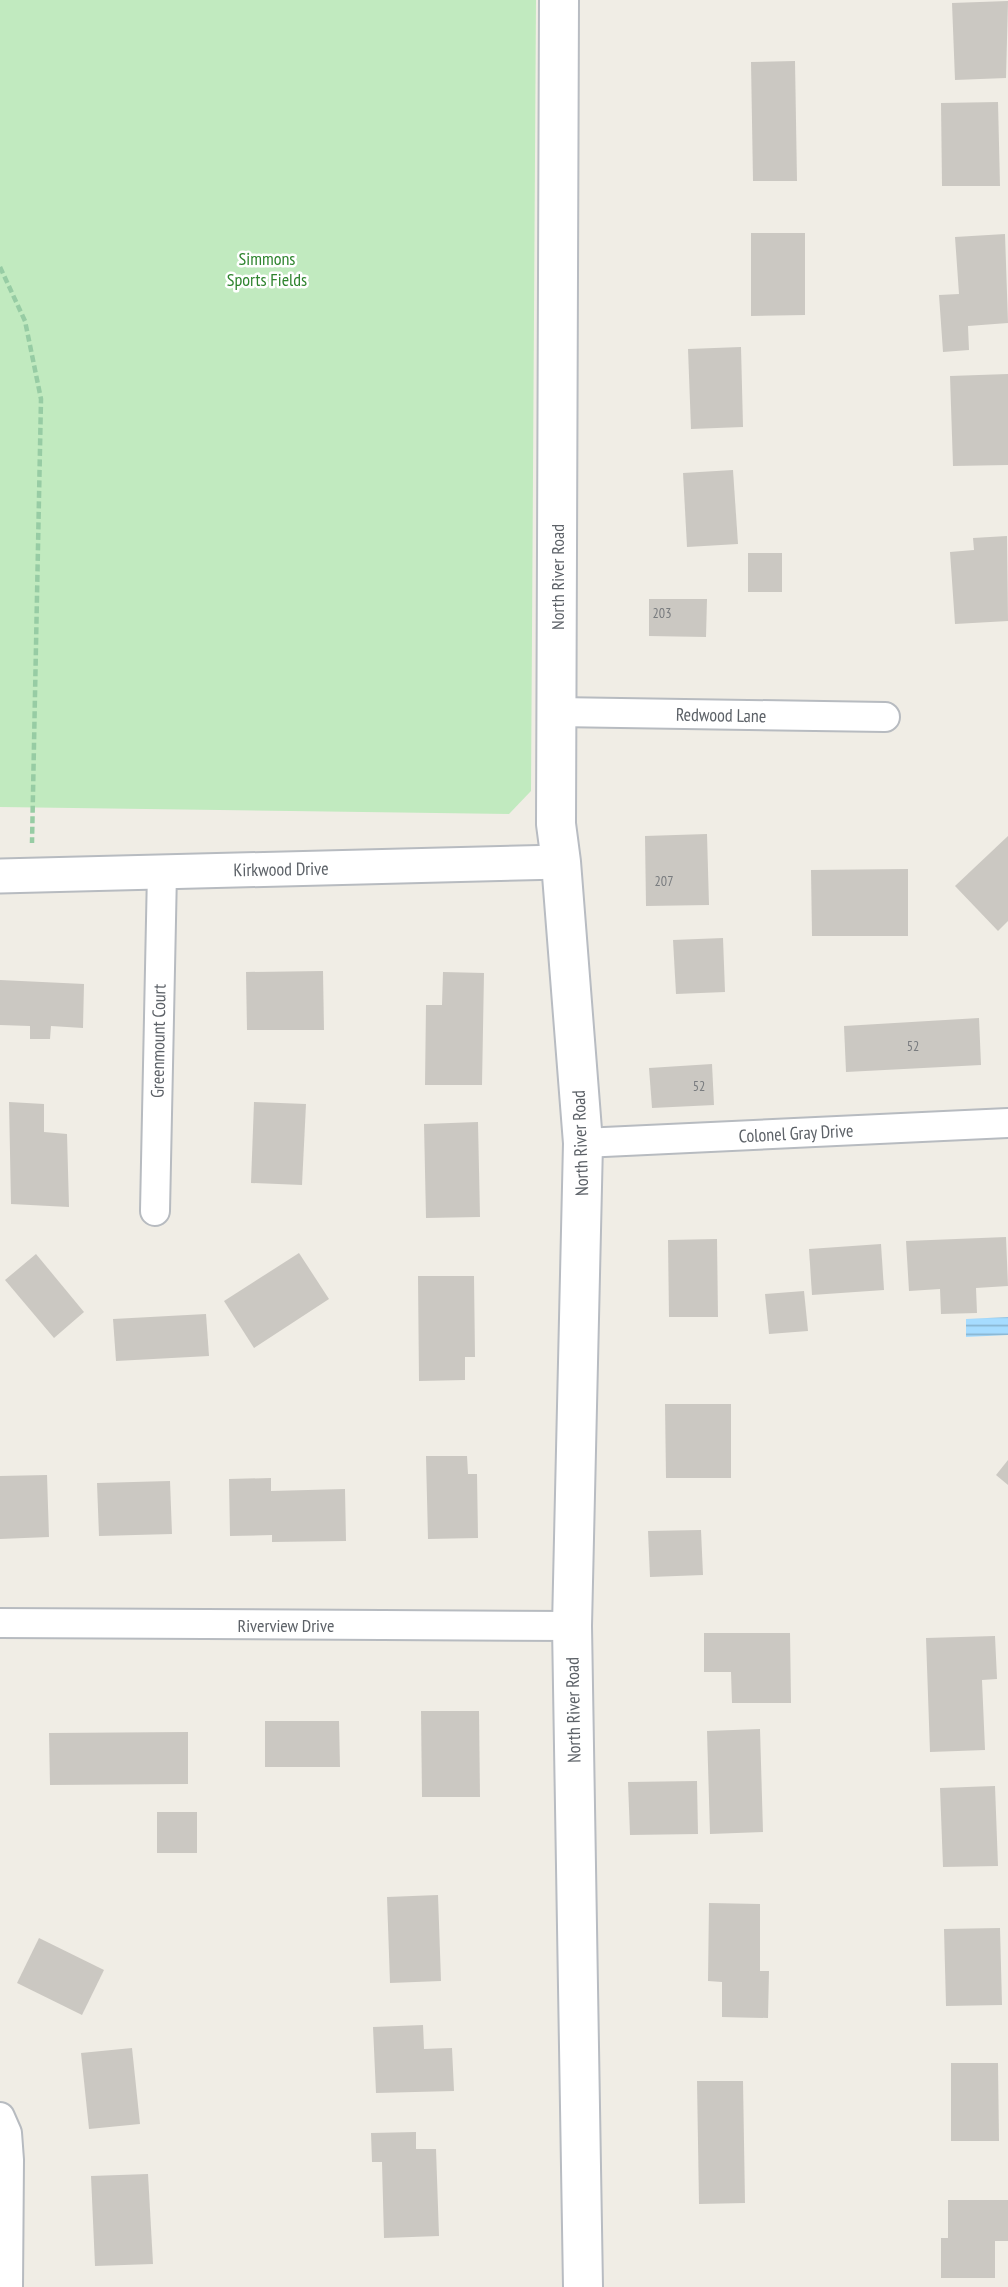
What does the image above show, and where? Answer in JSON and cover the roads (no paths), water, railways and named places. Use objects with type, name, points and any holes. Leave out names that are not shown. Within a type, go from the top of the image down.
[{"type":"main road","name":"North River Road","points":[[558,0],[556,824],[583,1143],[572,1626],[583,2287]]},
{"type":"street","name":"Redwood Lane","points":[[557,712],[885,717]]},
{"type":"street","name":"Kirkwood Drive","points":[[16,876],[561,862]]},
{"type":"street","name":"Greenmount Court","points":[[155,1211],[162,872]]},
{"type":"street","name":"Colonel Gray Drive","points":[[583,1143],[1008,1123]]},
{"type":"street","name":"Riverview Drive","points":[[0,1623],[572,1626]]},
{"type":"street","points":[[0,2117],[7,2133],[9,2160],[8,2287]]},
{"type":"water","points":[[1008,1317],[1008,1335],[966,1337],[966,1319]]},
{"type":"park label","name":"Simmons Sports Fields","points":[[267,268]]}]
